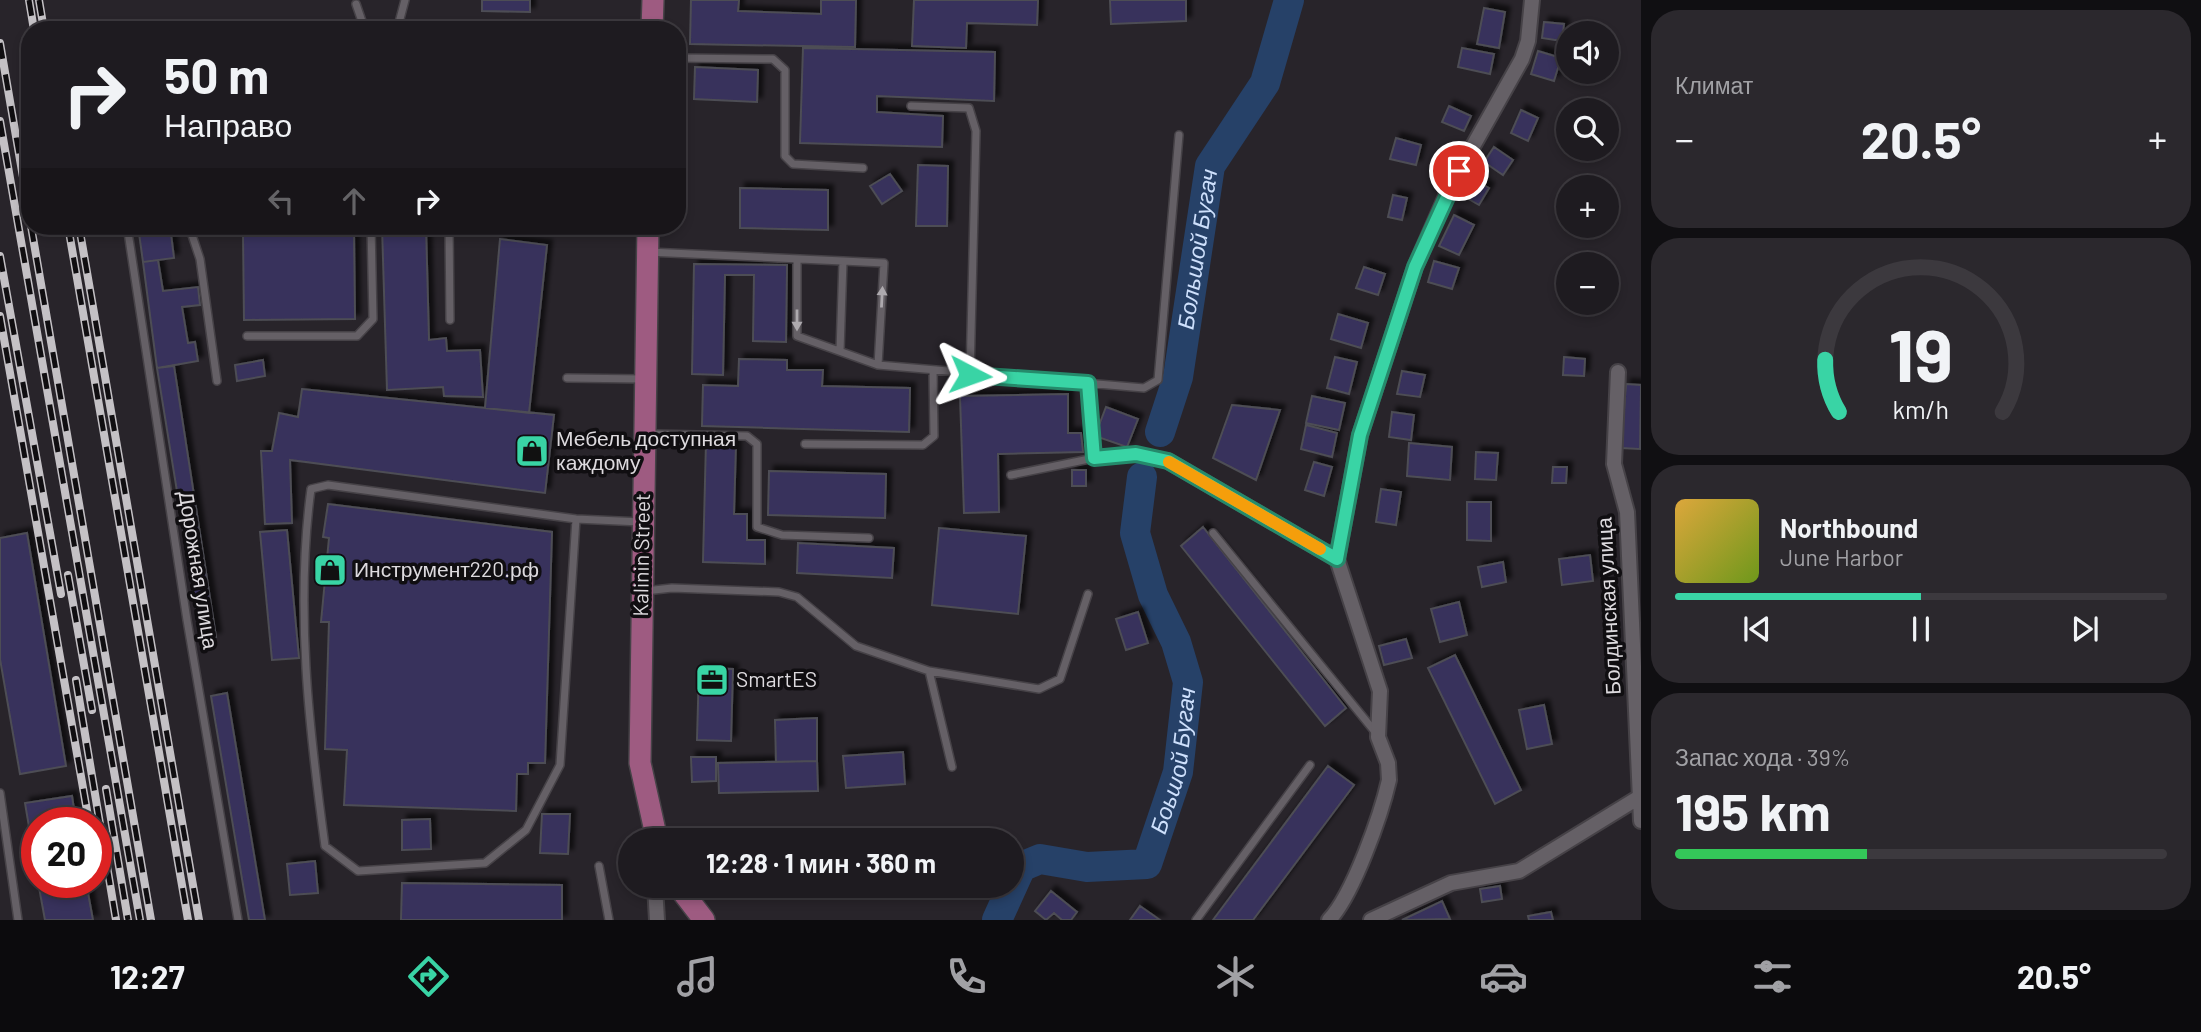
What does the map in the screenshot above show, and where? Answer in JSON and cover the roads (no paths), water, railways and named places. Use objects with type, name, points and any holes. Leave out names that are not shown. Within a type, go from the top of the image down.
[{"type":"main road","points":[[652,21],[653,0]]},
{"type":"main road","name":"Kalinin Street","points":[[648,235],[640,764],[652,828]]},
{"type":"main road","points":[[687,898],[704,920]]},
{"type":"street","points":[[1338,916],[1352,886],[1389,780],[1388,763],[1378,737],[1380,691],[1337,559],[1360,435],[1415,267],[1450,187],[1522,59],[1529,33],[1532,0]]},
{"type":"street","name":"Болдинская улица","points":[[1618,372],[1614,464],[1627,512],[1641,821]]},
{"type":"street","points":[[1168,461],[1337,559]]},
{"type":"street","points":[[1371,920],[1451,883],[1520,872],[1638,798]]},
{"type":"street","points":[[656,898],[657,920]]},
{"type":"lane","points":[[399,21],[405,0]]},
{"type":"lane","points":[[356,4],[362,21]]},
{"type":"lane","points":[[686,58],[773,59],[785,71],[785,156],[793,164],[863,168]]},
{"type":"lane","points":[[911,106],[969,108],[976,131],[970,375]]},
{"type":"lane","points":[[797,259],[797,336],[878,365],[1144,388],[1158,380],[1180,135]]},
{"type":"lane","name":"Дорожная улица","points":[[128,235],[183,593],[238,920]]},
{"type":"lane","points":[[192,235],[200,259],[217,381]]},
{"type":"lane","points":[[247,336],[358,336],[373,319],[371,235]]},
{"type":"lane","points":[[449,235],[450,320]]},
{"type":"lane","points":[[648,252],[884,263],[878,365]]},
{"type":"lane","points":[[839,351],[843,261]]},
{"type":"lane","points":[[805,444],[923,445],[934,436],[933,370]]},
{"type":"lane","points":[[568,378],[647,379]]},
{"type":"lane","points":[[1088,383],[1094,458]]},
{"type":"lane","points":[[645,433],[747,436],[757,444],[757,527],[782,535],[869,538]]},
{"type":"lane","points":[[1011,475],[1094,458],[1136,454],[1168,461]]},
{"type":"lane","points":[[576,519],[560,765],[526,830],[485,863],[358,871],[325,846],[311,746],[303,548],[311,489],[328,485],[576,519],[642,522]]},
{"type":"lane","points":[[1213,533],[1378,737]]},
{"type":"lane","points":[[641,591],[672,588],[766,592],[797,597],[856,646],[929,671],[1040,689],[1060,679],[1088,594]]},
{"type":"lane","points":[[929,671],[952,767]]},
{"type":"lane","points":[[1196,920],[1310,765]]},
{"type":"lane","points":[[0,793],[18,920]]},
{"type":"lane","points":[[599,866],[609,920]]},
{"type":"waterway","name":"Большой Бугач","points":[[1160,432],[1178,377],[1210,166],[1265,83],[1289,0]]},
{"type":"waterway","name":"Боьшой Бугач","points":[[997,920],[1021,867],[1040,859],[1087,867],[1147,864],[1178,772],[1188,682],[1176,642],[1153,595],[1135,533],[1142,477]]},
{"type":"railway","points":[[29,0],[32,21]]},
{"type":"railway","points":[[39,0],[42,21]]},
{"type":"railway","points":[[0,43],[21,166]]},
{"type":"railway","points":[[0,121],[140,920]]},
{"type":"railway","points":[[33,235],[151,920]]},
{"type":"railway","points":[[70,235],[188,920]]},
{"type":"railway","points":[[81,235],[199,920]]},
{"type":"railway","points":[[0,256],[61,594]]},
{"type":"railway","points":[[0,316],[86,807]]},
{"type":"railway","points":[[68,575],[92,710]]},
{"type":"railway","points":[[76,680],[116,920]]},
{"type":"railway","points":[[106,789],[128,920]]},
{"type":"place","name":"Мебель доступная каждому","points":[[532,451]]},
{"type":"place","name":"Инструмент220.рф","points":[[330,570]]},
{"type":"place","name":"SmartES","points":[[712,680]]}]
